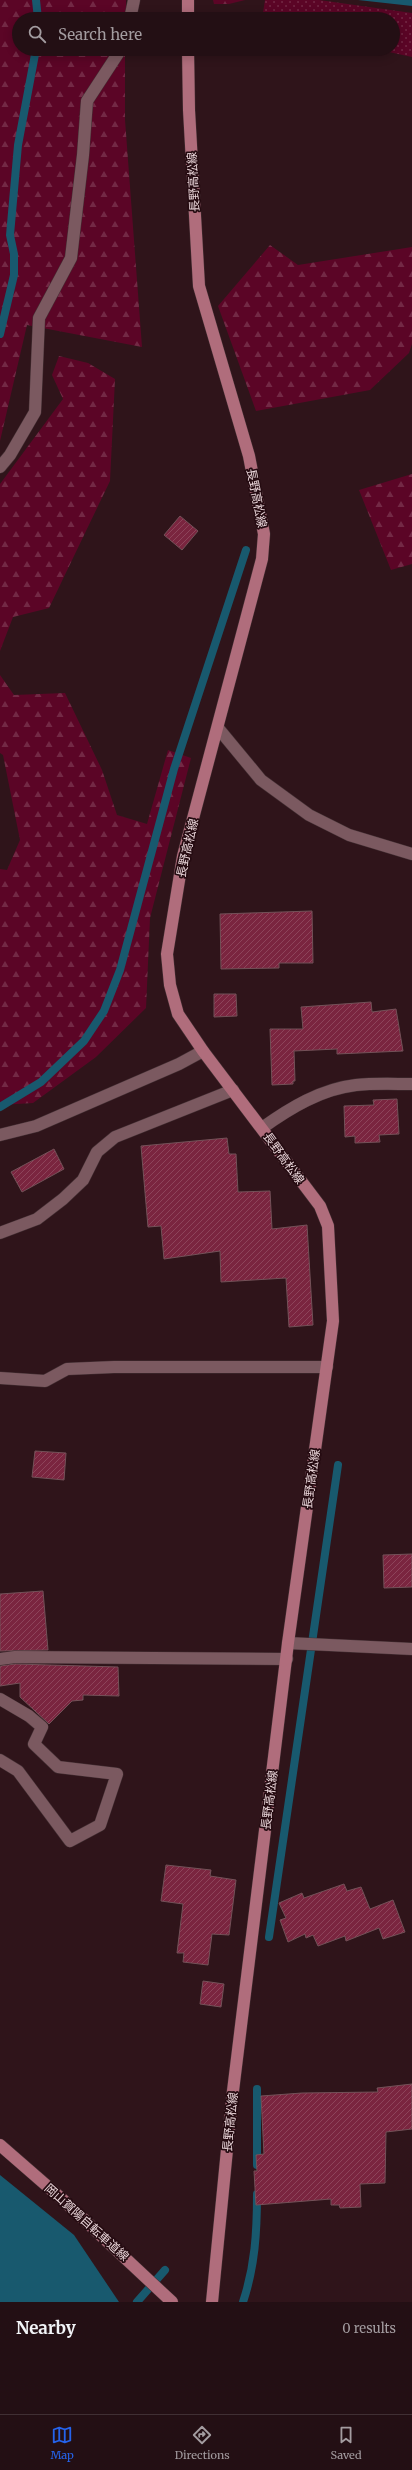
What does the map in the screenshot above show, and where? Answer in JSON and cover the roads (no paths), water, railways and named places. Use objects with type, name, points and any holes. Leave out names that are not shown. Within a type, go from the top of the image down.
[{"type":"main road","points":[[188,0],[188,12]]},
{"type":"main road","name":"長野高松線","points":[[188,56],[189,110],[199,286],[249,456],[264,534],[262,558],[183,856],[167,954],[170,985],[178,1014],[203,1051],[320,1206],[328,1226],[333,1321],[288,1644],[233,2091],[212,2302]]},
{"type":"main road","name":"岡山賀陽自転車道線","points":[[0,2145],[148,2278],[172,2302]]},
{"type":"street","points":[[131,12],[134,0]]},
{"type":"street","points":[[0,467],[10,455],[35,412],[39,318],[71,258],[83,155],[87,101],[116,56]]},
{"type":"street","points":[[218,728],[261,780],[309,815],[349,835],[412,854]]},
{"type":"street","points":[[0,1135],[36,1126],[179,1064],[203,1051]]},
{"type":"street","points":[[262,1128],[289,1108],[318,1094],[356,1085],[412,1084]]},
{"type":"street","points":[[0,1233],[37,1219],[63,1199],[83,1180],[97,1152],[115,1137],[233,1090]]},
{"type":"street","points":[[0,1378],[45,1381],[67,1369],[114,1367],[327,1367]]},
{"type":"street","points":[[288,1644],[412,1649]]},
{"type":"street","points":[[0,1659],[15,1656],[287,1659]]},
{"type":"street","points":[[0,1699],[29,1716],[42,1727],[34,1744],[58,1766],[117,1774],[100,1825],[70,1841],[18,1771],[0,1760]]},
{"type":"water","points":[[358,0],[412,0],[412,6]]},
{"type":"water","points":[[0,2175],[74,2235],[119,2302],[0,2302]]},
{"type":"waterway","points":[[36,0],[37,12]]},
{"type":"waterway","points":[[0,334],[14,275],[14,254],[10,235],[18,145],[35,56]]},
{"type":"waterway","points":[[0,1107],[41,1082],[84,1041],[104,1011],[120,970],[174,769],[246,550]]},
{"type":"waterway","points":[[269,1937],[338,1465]]},
{"type":"waterway","points":[[257,2089],[257,2165]]},
{"type":"waterway","points":[[243,2302],[253,2262],[257,2194]]},
{"type":"waterway","points":[[137,2302],[165,2270]]}]
